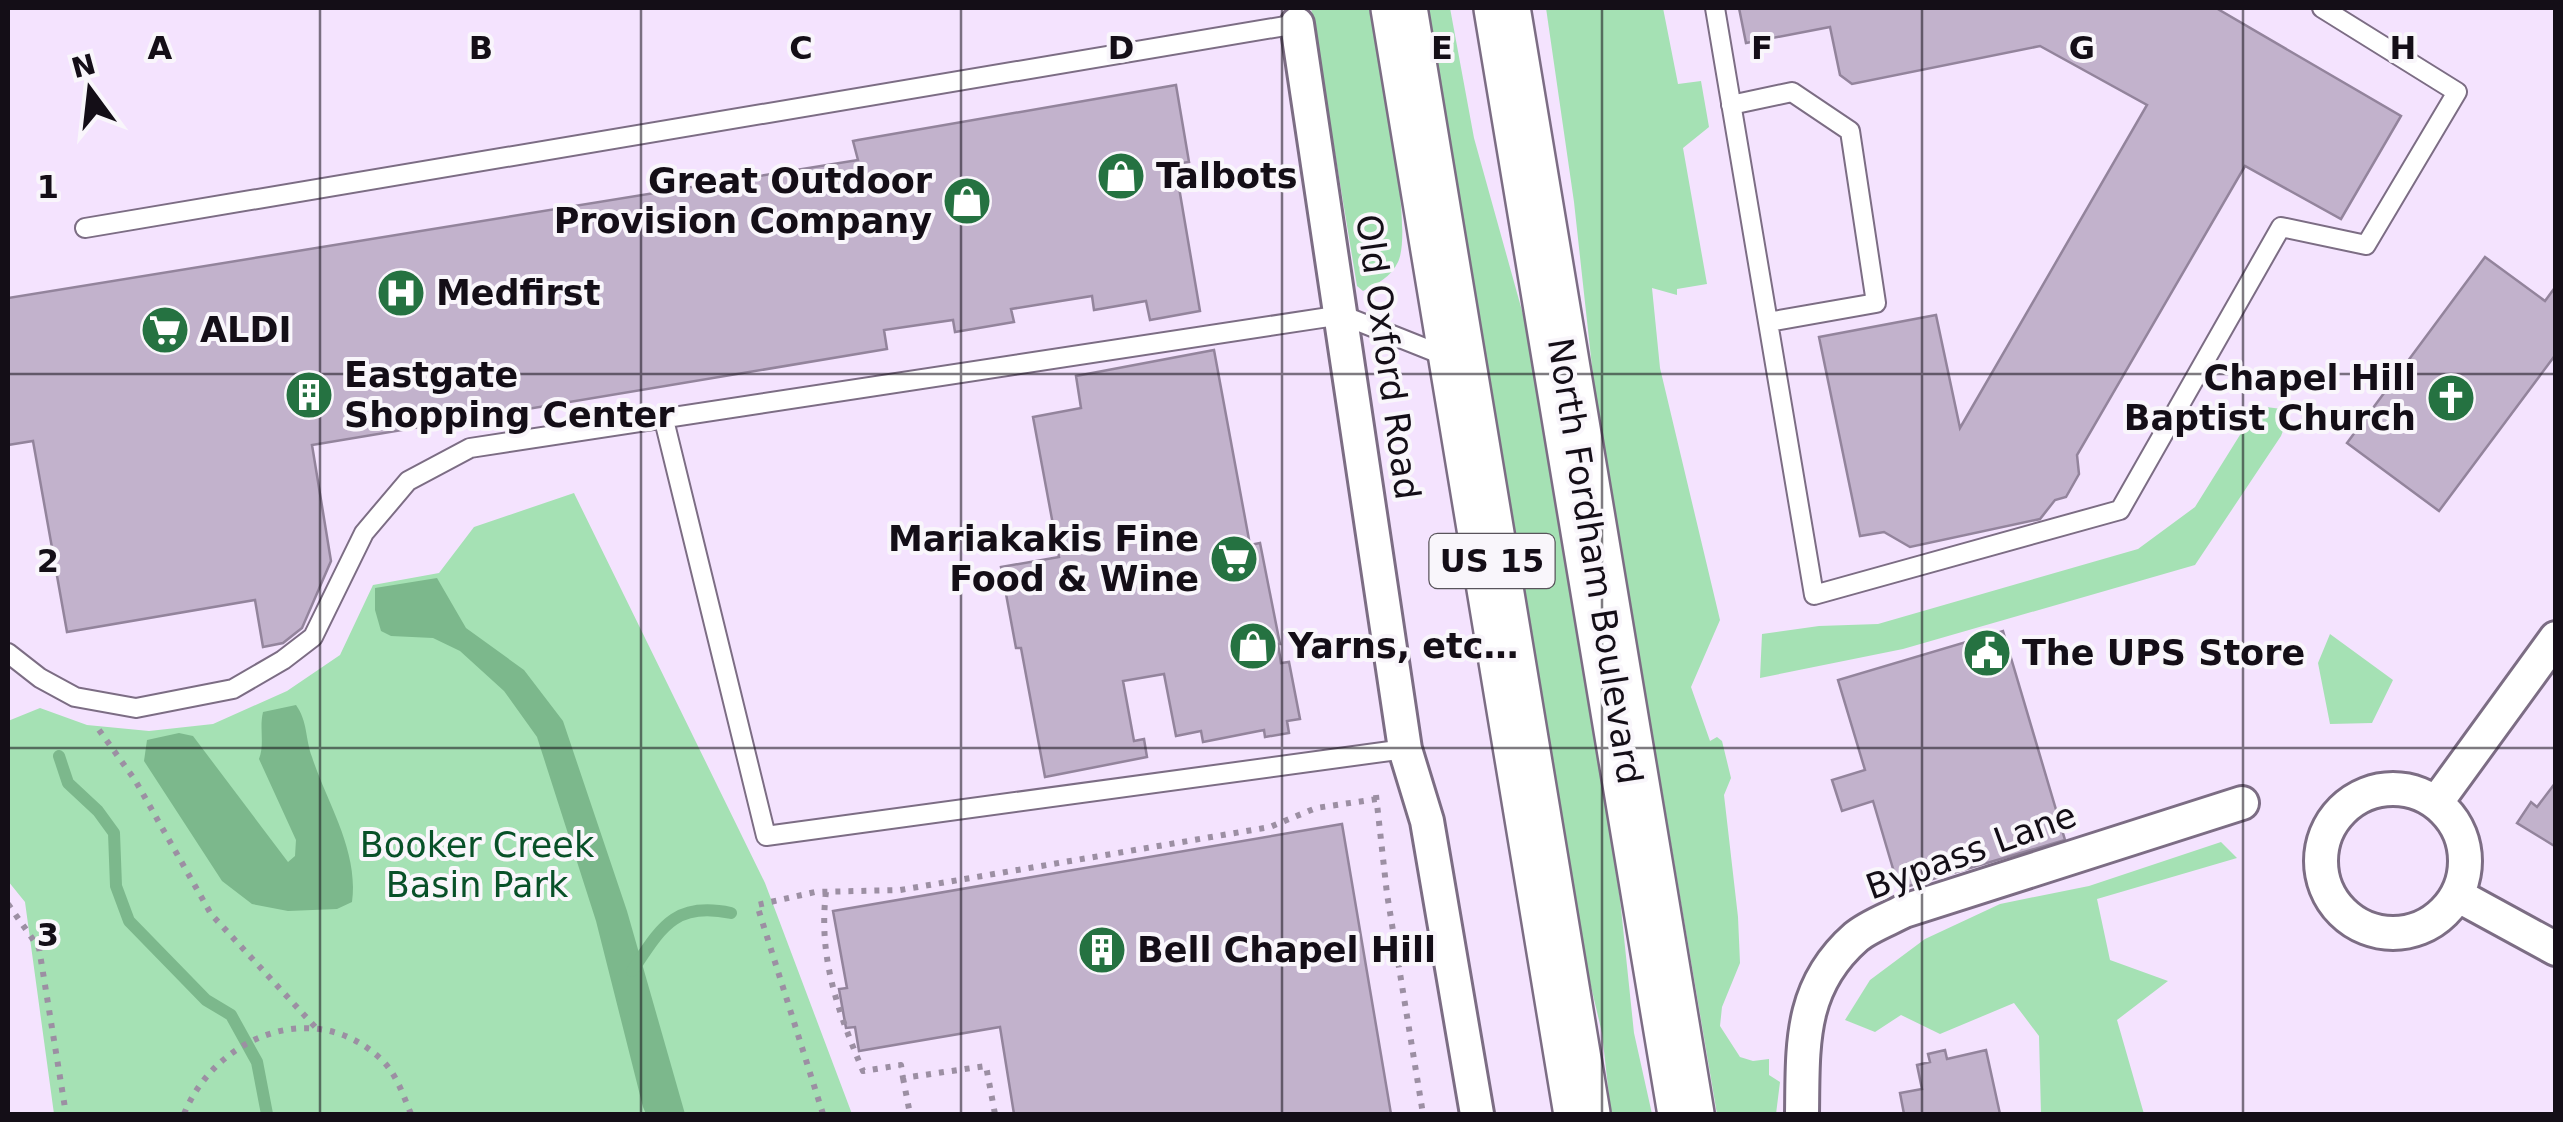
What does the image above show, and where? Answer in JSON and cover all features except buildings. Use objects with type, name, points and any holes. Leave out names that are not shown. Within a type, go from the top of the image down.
[{"type":"highway","name":"US 15","points":[[1399,8],[1582,1114]]},
{"type":"highway","name":"North Fordham Boulevard","points":[[1502,8],[1686,1114]]},
{"type":"street","name":"Old Oxford Road","points":[[1297,24],[1406,749],[1427,822],[1477,1114]]},
{"type":"street","points":[[2436,804],[2556,638]]},
{"type":"street","points":[[2392,789],[2415,792],[2436,804],[2460,835],[2465,856],[2464,876],[2457,895],[2443,913],[2424,927],[2401,933],[2378,932],[2356,924],[2338,909],[2326,889],[2321,867],[2323,843],[2332,822],[2348,804],[2369,793],[2392,789]]},
{"type":"street","name":"Bypass Lane","points":[[1802,1114],[1804,1030],[1823,974],[1858,934],[1922,906],[2242,803]]},
{"type":"street","points":[[2457,895],[2556,949]]},
{"type":"lane","points":[[1715,8],[1814,595],[2120,510],[2280,227],[2366,245],[2456,92],[2322,8]]},
{"type":"lane","points":[[86,228],[1297,24]]},
{"type":"lane","points":[[1731,105],[1792,92],[1850,131],[1876,303],[1768,322]]},
{"type":"lane","points":[[8,653],[40,678],[75,697],[136,708],[232,690],[314,637],[364,532],[408,481],[470,448],[1342,315],[1460,362]]},
{"type":"lane","points":[[664,420],[766,836],[1406,749]]},
{"type":"path","points":[[75,697],[135,780],[211,914],[318,1030]]},
{"type":"path","points":[[1376,787],[1387,894],[1422,1114]]},
{"type":"path","points":[[822,1114],[757,905],[826,892],[869,893],[939,883],[1270,827],[1316,808],[1376,799]]},
{"type":"path","points":[[826,892],[822,939],[836,1008],[863,1072],[901,1065],[910,1114]]},
{"type":"path","points":[[8,904],[39,948],[66,1114]]},
{"type":"path","points":[[184,1114],[208,1078],[233,1053],[256,1037],[288,1028],[318,1030],[346,1038],[382,1060],[395,1076],[412,1114]]},
{"type":"path","points":[[903,1078],[986,1066],[995,1114]]},
{"type":"green space","points":[[1311,8],[1369,8],[1386,99],[1402,214],[1402,243],[1392,272],[1363,291],[1357,286]]},
{"type":"green space","points":[[1417,8],[1450,8],[1474,138],[1529,336],[1620,899],[1634,1033],[1652,1114],[1611,1114],[1602,1033],[1557,842]]},
{"type":"green space","points":[[1546,8],[1663,8],[1678,84],[1701,81],[1709,127],[1683,148],[1707,284],[1677,289],[1677,295],[1652,288],[1660,368],[1720,620],[1691,687],[1710,741],[1717,737],[1722,741],[1731,778],[1724,795],[1740,963],[1722,1007],[1720,1026],[1740,1057],[1753,1061],[1769,1059],[1769,1075],[1780,1082],[1776,1114],[1717,1114],[1596,403],[1574,202]]},
{"type":"green space","points":[[2258,406],[2291,410],[2281,436],[2195,565],[1903,649],[1760,678],[1762,634],[1819,626],[1878,624],[2138,549],[2195,507]]},
{"type":"green space","name":"Booker Creek Basin Park","points":[[574,493],[765,883],[852,1114],[54,1114],[25,902],[8,881],[8,721],[40,708],[87,725],[149,731],[213,724],[287,691],[340,655],[373,585],[439,573],[474,527]]},
{"type":"green space","points":[[2330,634],[2393,680],[2372,723],[2330,724],[2318,663]]},
{"type":"green space","points":[[2221,842],[2237,858],[2097,899],[2110,960],[2168,981],[2117,1020],[2144,1114],[2041,1114],[2039,1036],[2014,1003],[1940,1034],[1901,1015],[1875,1032],[1845,1020],[1870,980],[1925,939],[2000,904],[2089,886]]},
{"type":"shaded area","points":[[437,578],[466,628],[524,670],[563,721],[627,911],[685,1114],[646,1114],[643,1107],[596,921],[537,737],[504,691],[460,651],[433,638],[391,636],[381,631],[375,610],[375,588]]},
{"type":"shaded area","points":[[296,705],[351,864],[352,902],[337,909],[288,911],[252,904],[222,881],[144,761],[147,740],[179,733],[193,736],[288,862],[295,856],[296,840],[259,759],[263,712]]},
{"type":"waterway","points":[[59,756],[68,783],[98,811],[114,833],[116,886],[129,921],[206,1000],[231,1015],[257,1062],[267,1114]]},
{"type":"waterway","points":[[632,971],[671,921],[696,911],[731,913]]},
{"type":"place","name":"Talbots","points":[[1121,176]]},
{"type":"place","name":"Great Outdoor Provision Company","points":[[967,201]]},
{"type":"place","name":"Medfirst","points":[[401,293]]},
{"type":"place","name":"ALDI","points":[[165,330]]},
{"type":"place","name":"Eastgate Shopping Center","points":[[309,395]]},
{"type":"place","name":"Chapel Hill Baptist Church","points":[[2451,398]]},
{"type":"place","name":"Mariakakis Fine Food & Wine","points":[[1234,559]]},
{"type":"place","name":"Yarns, etc…","points":[[1253,646]]},
{"type":"place","name":"The UPS Store","points":[[1987,653]]},
{"type":"place","name":"Bell Chapel Hill","points":[[1102,950]]}]
